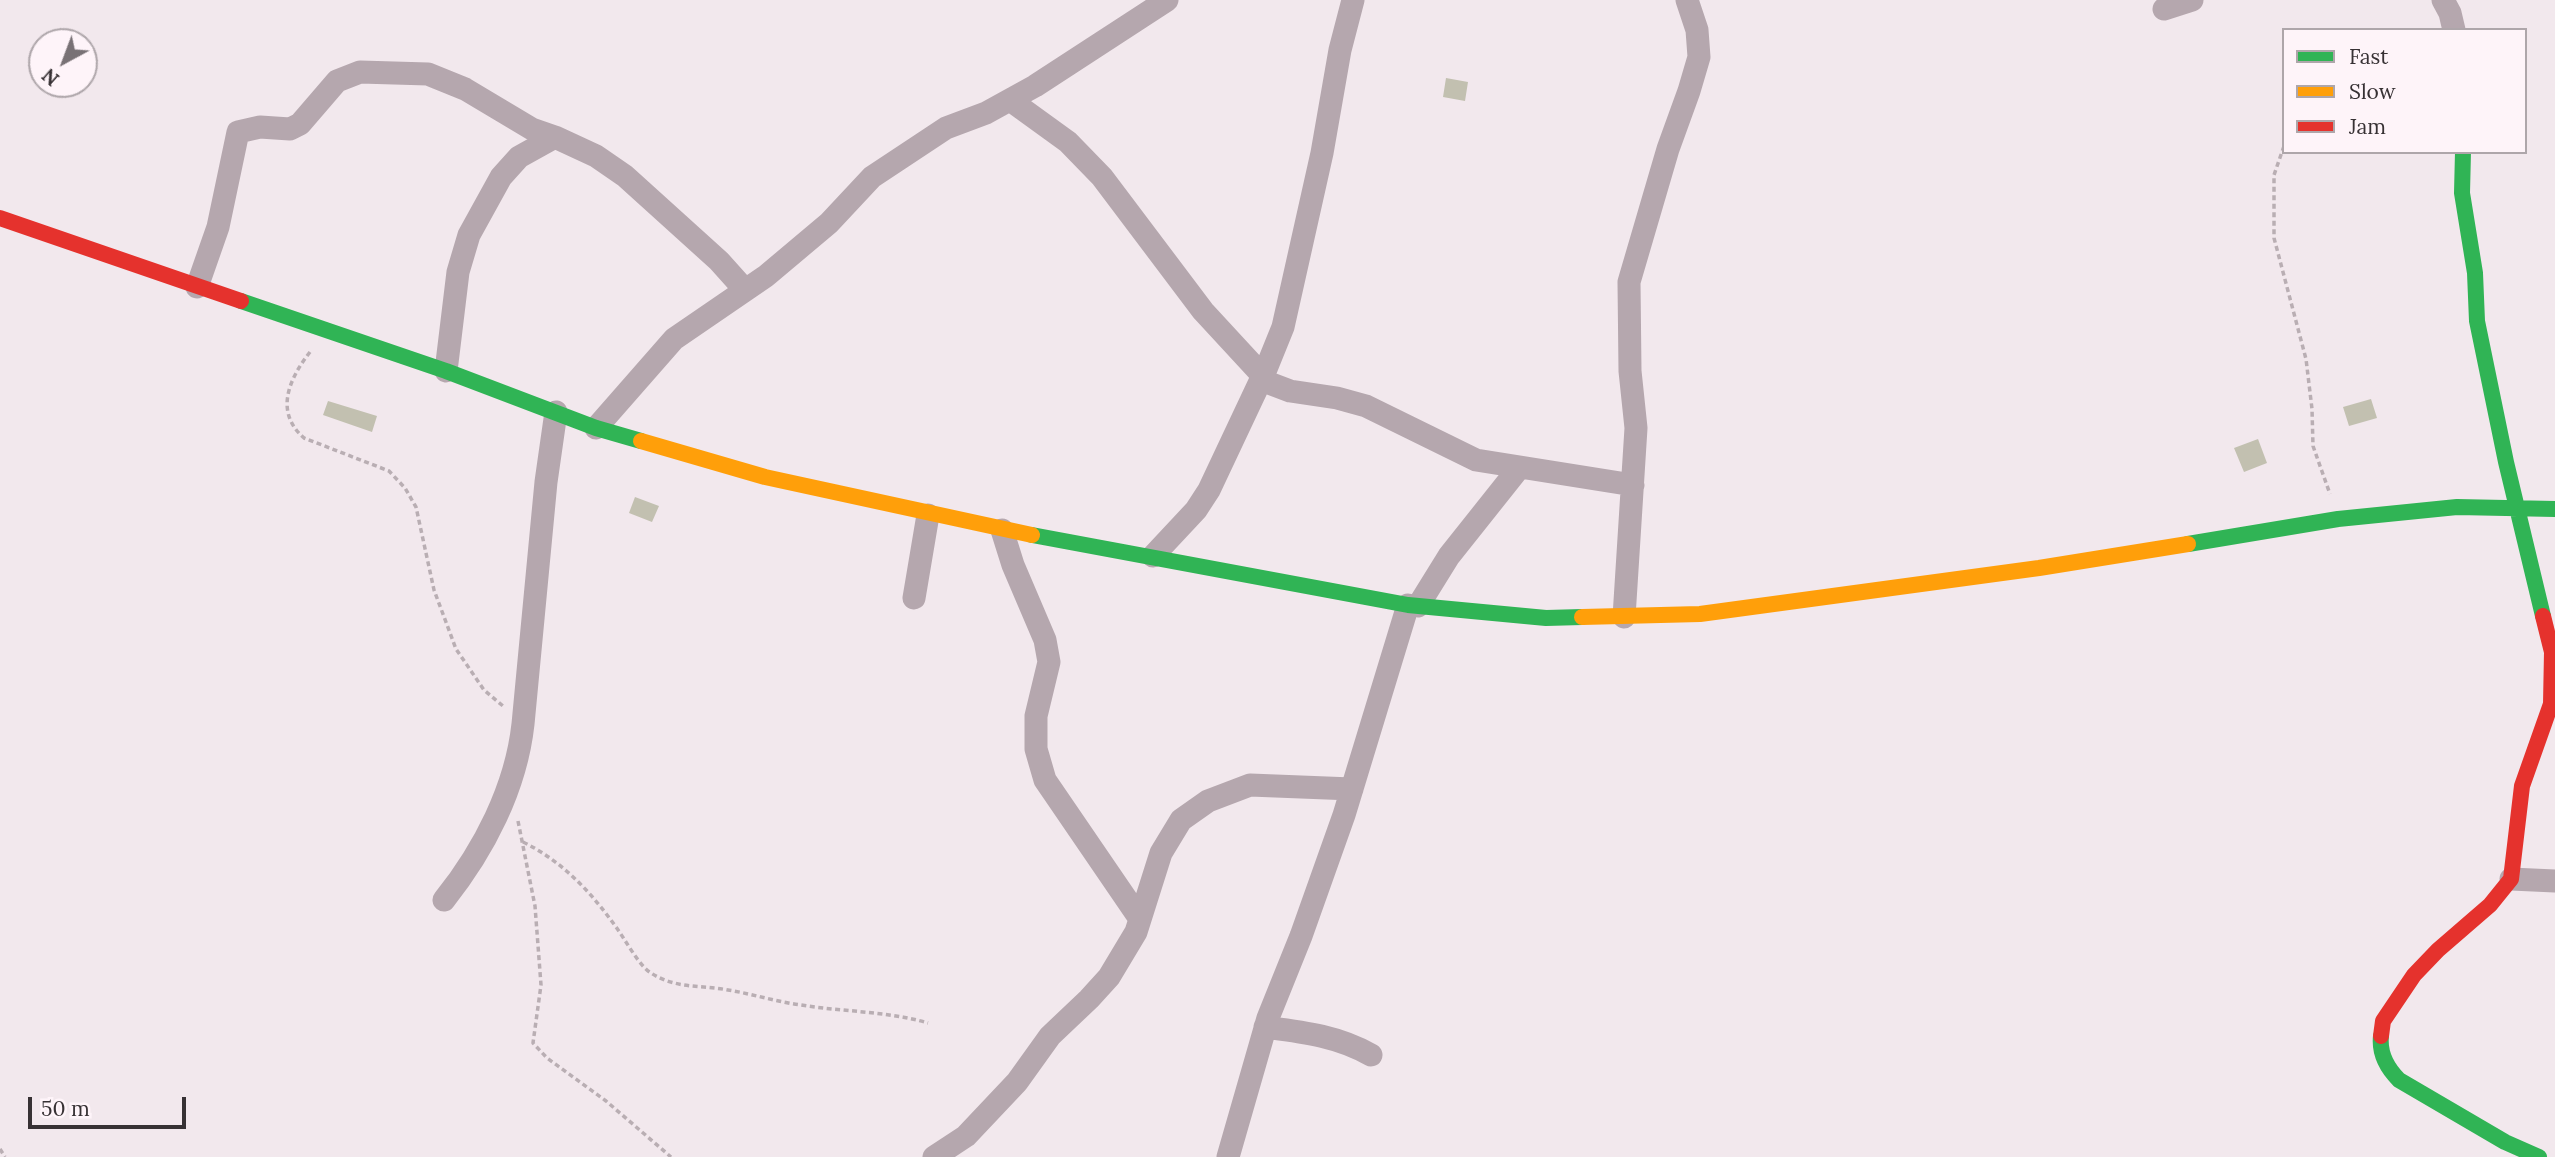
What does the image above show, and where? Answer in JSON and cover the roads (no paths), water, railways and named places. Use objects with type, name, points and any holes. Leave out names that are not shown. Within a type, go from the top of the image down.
[{"type":"street","points":[[596,428],[674,339],[746,290],[829,223],[872,177],[946,128],[986,113],[1010,100],[1167,0]]},
{"type":"street","points":[[1153,556],[1196,510],[1209,489],[1283,327],[1322,153],[1340,50],[1353,0]]},
{"type":"street","points":[[1624,617],[1636,428],[1630,371],[1629,282],[1668,149],[1699,57],[1697,30],[1687,0]]},
{"type":"street","points":[[2164,9],[2192,0]]},
{"type":"street","points":[[2443,0],[2454,28]]},
{"type":"street","points":[[197,287],[218,227],[238,132],[260,127],[290,129],[300,124],[337,81],[360,72],[428,74],[465,89],[532,129],[596,156],[625,176],[719,261],[746,290]]},
{"type":"street","points":[[1010,100],[1068,142],[1102,177],[1203,311],[1262,378],[1290,391],[1338,398],[1366,406],[1476,460],[1633,485]]},
{"type":"street","points":[[446,371],[458,272],[469,234],[500,177],[519,158],[555,137]]},
{"type":"street","points":[[2463,154],[2462,193],[2475,273],[2477,321],[2506,463],[2552,652],[2552,686],[2546,723],[2522,786],[2511,878],[2490,905],[2438,950],[2414,975],[2383,1021],[2380,1042],[2387,1068],[2399,1080],[2505,1142],[2539,1157]]},
{"type":"street","points":[[0,218],[446,371],[596,428],[765,477],[1002,530],[1413,605],[1546,618],[1700,614],[2026,570],[2338,519],[2457,507],[2555,509]]},
{"type":"street","points":[[444,900],[481,850],[516,762],[523,724],[546,482],[556,412]]},
{"type":"street","points":[[1228,1157],[1265,1027],[1301,936],[1413,605],[1519,468]]},
{"type":"street","points":[[915,598],[928,515]]},
{"type":"street","points":[[1002,530],[1013,565],[1045,640],[1049,662],[1036,716],[1036,749],[1045,780],[1140,919]]},
{"type":"street","points":[[934,1157],[966,1136],[1017,1082],[1050,1036],[1096,992],[1121,960],[1136,932],[1161,853],[1181,820],[1208,801],[1250,785],[1352,789]]},
{"type":"street","points":[[2511,878],[2555,881]]},
{"type":"street","points":[[1265,1027],[1332,1038],[1356,1046],[1371,1055]]}]
